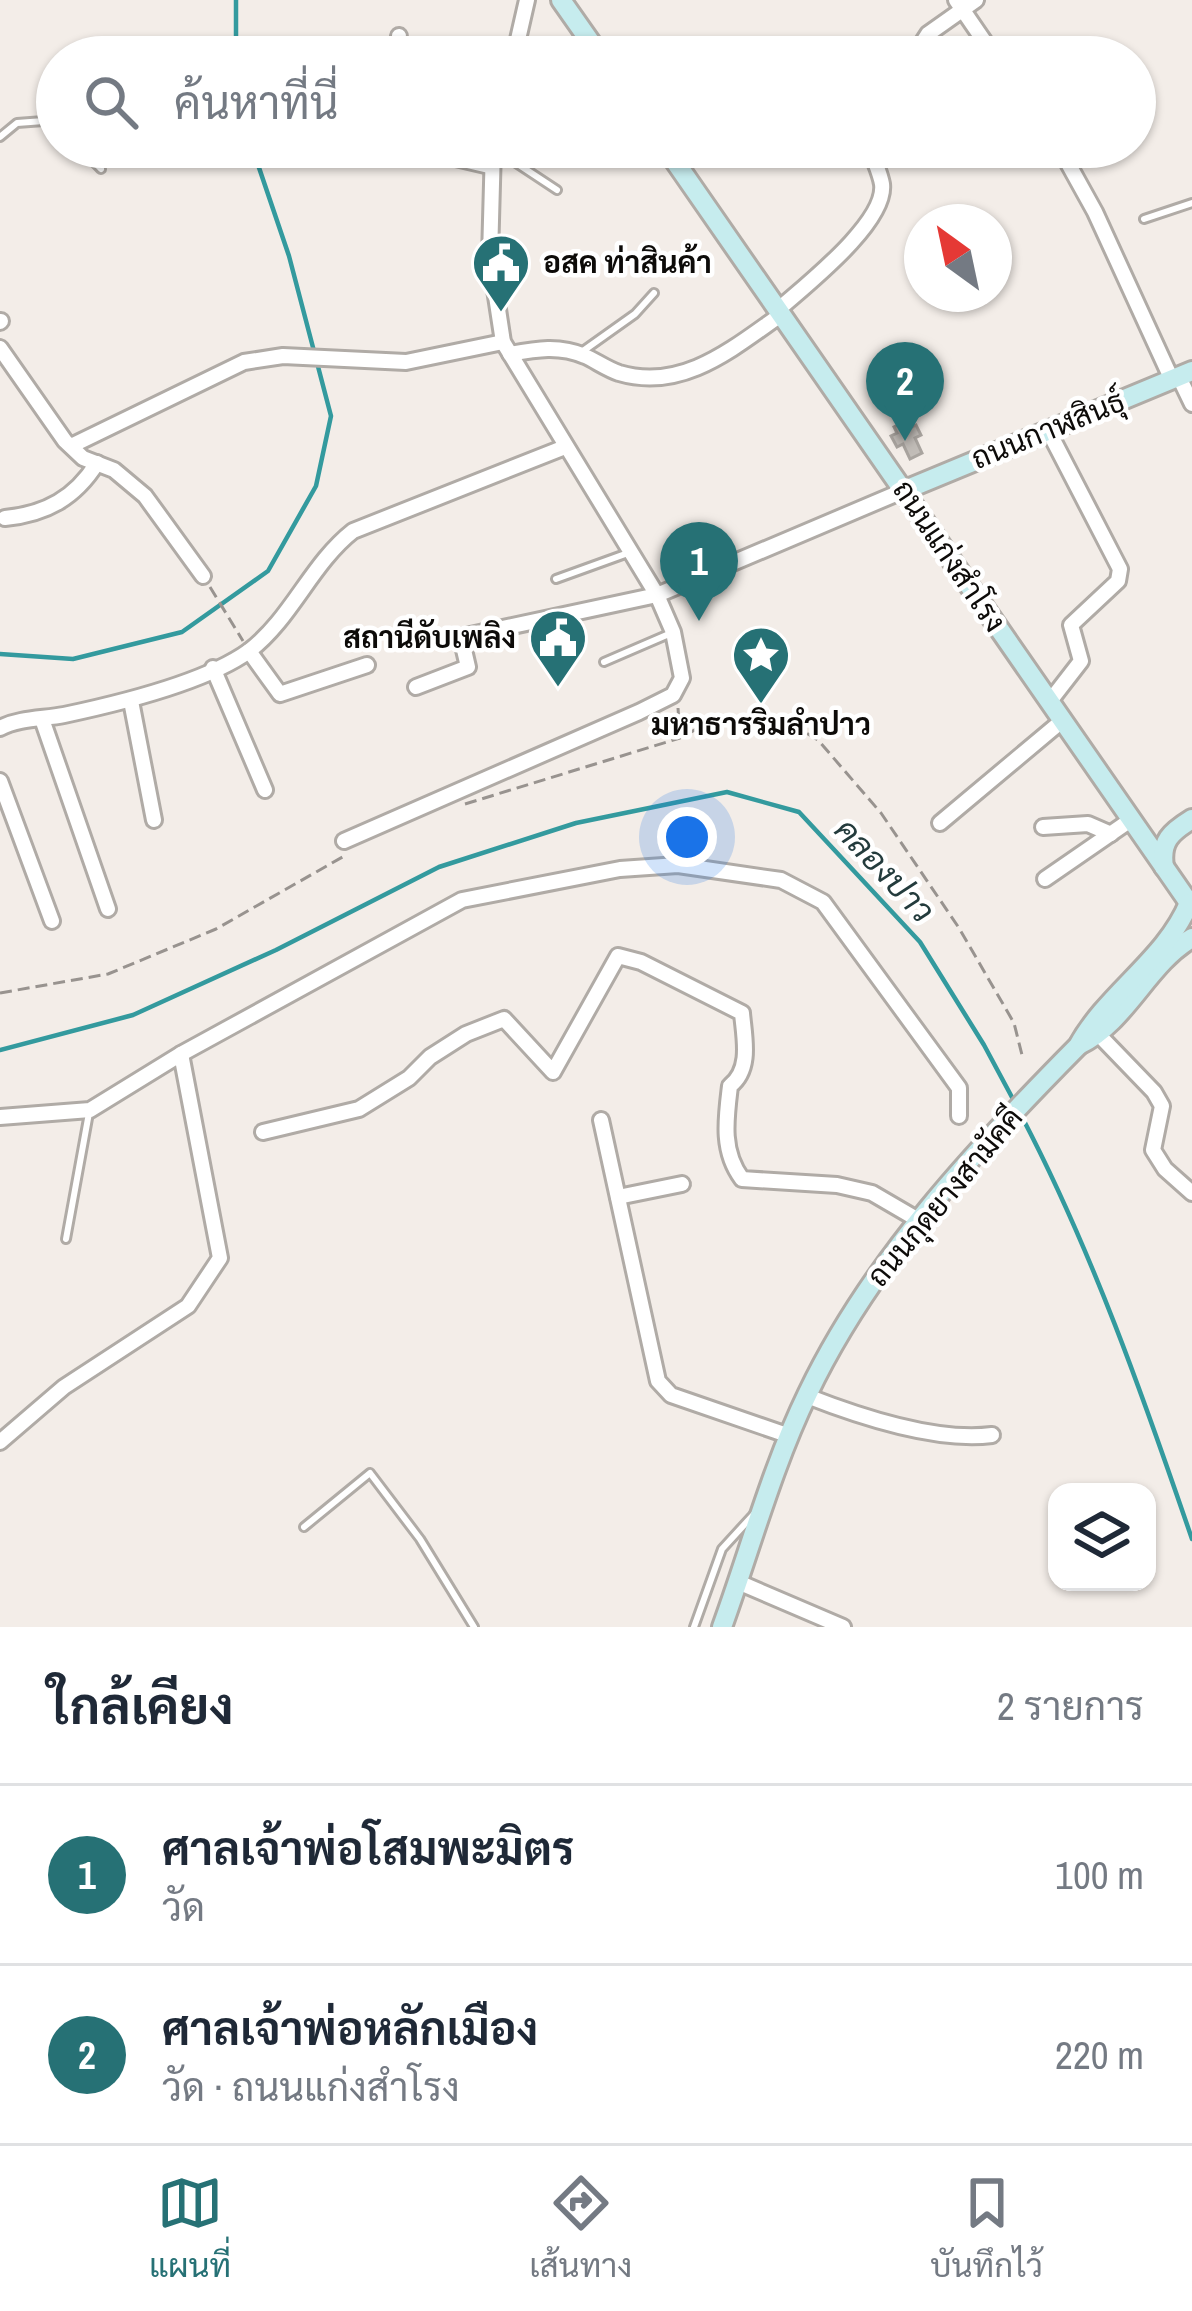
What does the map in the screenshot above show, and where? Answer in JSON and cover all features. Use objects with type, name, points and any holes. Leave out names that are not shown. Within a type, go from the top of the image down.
[{"type":"main road","points":[[561,0],[586,36]]},
{"type":"main road","name":"ถนนแก่งสำโรง","points":[[679,168],[1191,904]]},
{"type":"main road","name":"ถนนกาฬสินธุ์","points":[[904,490],[1181,376]]},
{"type":"main road","points":[[1164,867],[1163,845],[1172,832],[1192,819]]},
{"type":"main road","points":[[1134,823],[1156,832],[1172,832]]},
{"type":"main road","name":"ถนนกุดยางสามัคคี","points":[[722,1627],[790,1436],[842,1329],[888,1259],[1078,1046],[1089,1026],[1168,938],[1191,904]]},
{"type":"main road","name":"ถนนกุดยางสามัคคี","points":[[1078,1046],[1099,1036],[1175,949],[1192,938]]},
{"type":"street","points":[[519,36],[527,0]]},
{"type":"street","points":[[927,36],[958,4],[976,0]]},
{"type":"street","points":[[958,4],[980,36]]},
{"type":"street","points":[[71,446],[244,362],[283,356],[406,362],[507,348],[552,347],[580,353],[620,374],[671,377],[707,365],[781,312],[834,261],[877,210],[883,187],[877,168]]},
{"type":"street","points":[[1071,168],[1192,404]]},
{"type":"street","points":[[348,846],[674,694],[682,678],[673,632],[657,595],[507,348],[490,257],[489,170]]},
{"type":"street","points":[[0,347],[71,446],[114,470],[145,496],[203,576]]},
{"type":"street","points":[[1048,430],[1120,569],[1118,581],[1071,626],[1081,661],[1049,701]]},
{"type":"street","points":[[0,728],[130,701],[249,651],[299,598],[327,554],[353,531],[566,447]]},
{"type":"street","points":[[5,518],[58,504],[84,484],[97,464]]},
{"type":"street","points":[[416,687],[468,667],[461,637],[657,595],[904,490]]},
{"type":"street","points":[[249,651],[280,694],[367,665]]},
{"type":"street","points":[[213,668],[265,790]]},
{"type":"street","points":[[130,701],[154,820]]},
{"type":"street","points":[[42,719],[108,909]]},
{"type":"street","points":[[940,824],[1063,720]]},
{"type":"street","points":[[0,781],[52,921]]},
{"type":"street","points":[[1045,879],[1134,823]]},
{"type":"street","points":[[1043,827],[1088,824],[1111,834]]},
{"type":"street","points":[[0,1117],[90,1110],[181,1054],[462,900],[620,869],[678,865],[781,880],[823,902],[959,1088],[959,1116]]},
{"type":"street","points":[[263,1132],[359,1109],[466,1034],[504,1019],[553,1072],[618,956],[641,962],[742,1012],[745,1061],[740,1078],[730,1086],[725,1123],[730,1163],[742,1179],[872,1192],[920,1221]]},
{"type":"street","points":[[1099,1036],[1154,1092],[1162,1106],[1154,1150],[1165,1169],[1192,1193]]},
{"type":"street","points":[[0,1442],[64,1387],[188,1306],[220,1258],[181,1054]]},
{"type":"street","points":[[602,1120],[658,1381],[671,1395],[790,1436]]},
{"type":"street","points":[[618,1197],[682,1184]]},
{"type":"street","points":[[807,1396],[884,1420],[961,1436],[992,1436]]},
{"type":"street","points":[[738,1582],[843,1627]]},
{"type":"lane","points":[[0,137],[17,123],[36,122]]},
{"type":"lane","points":[[480,168],[489,170]]},
{"type":"lane","points":[[524,168],[557,190]]},
{"type":"lane","points":[[1144,219],[1192,203]]},
{"type":"lane","points":[[580,353],[635,314],[654,293]]},
{"type":"lane","points":[[556,579],[632,552]]},
{"type":"lane","points":[[604,662],[673,632]]},
{"type":"lane","points":[[66,1239],[90,1110]]},
{"type":"lane","points":[[304,1527],[370,1473],[420,1539],[473,1627]]},
{"type":"lane","points":[[694,1627],[722,1549],[769,1496]]},
{"type":"path","points":[[203,576],[249,651]]},
{"type":"path","points":[[674,694],[680,738]]},
{"type":"path","points":[[461,806],[680,738],[715,719],[761,717],[797,728],[818,740],[881,813],[959,928],[1014,1023],[1023,1059]]},
{"type":"path","points":[[0,993],[108,974],[216,929],[348,846]]},
{"type":"building","points":[[906,421],[910,428],[916,425],[921,435],[915,438],[922,453],[910,459],[903,444],[897,447],[891,436],[897,433],[894,427]]},
{"type":"waterway","name":"คลองปาว","points":[[236,0],[236,36]]},
{"type":"waterway","name":"คลองปาว","points":[[0,654],[73,659],[182,632],[268,571],[316,486],[331,416],[289,256],[259,168]]},
{"type":"waterway","name":"คลองปาว","points":[[0,1050],[133,1015],[276,950],[439,867],[576,823],[727,792],[799,812],[920,942],[1014,1101]]},
{"type":"waterway","name":"คลองปาว","points":[[1022,1117],[1094,1272],[1192,1539]]},
{"type":"place","name":"อสค ท่าสินค้า","points":[[501,314]]},
{"type":"place","name":"ศาลเจ้าพ่อหลักเมือง","points":[[905,441]]},
{"type":"place","name":"ศาลเจ้าพ่อโสมพะมิตร","points":[[699,621]]},
{"type":"place","name":"สถานีดับเพลิง","points":[[558,689]]},
{"type":"place","name":"มหาธารริมลำปาว","points":[[761,706]]}]
